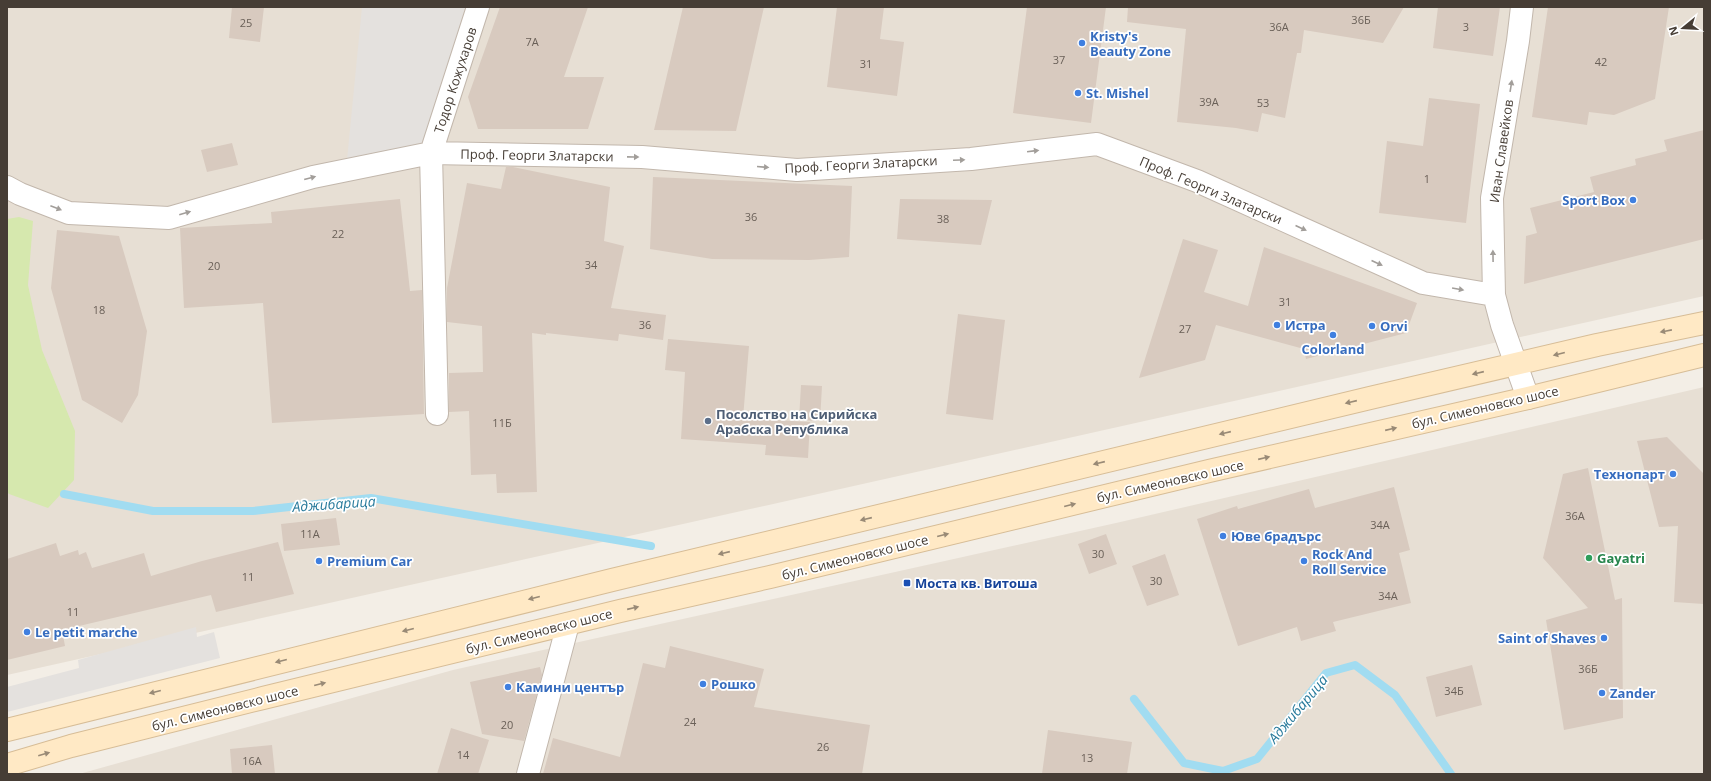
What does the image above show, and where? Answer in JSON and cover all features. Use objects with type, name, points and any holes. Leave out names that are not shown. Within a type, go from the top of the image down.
[{"type":"main road","points":[[7,730],[598,583],[1354,402],[1597,345],[1704,323]]},
{"type":"main road","name":"бул. Симеоновско шосе","points":[[7,765],[71,746],[568,624],[1216,470],[1528,398],[1704,355]]},
{"type":"street","name":"Тодор Кожухаров","points":[[437,414],[431,153],[478,7]]},
{"type":"street","name":"Иван Славейков","points":[[1494,295],[1492,198],[1518,41],[1522,7]]},
{"type":"street","name":"Проф. Георги Златарски","points":[[7,187],[20,194],[69,213],[169,218],[313,177],[431,153],[642,157],[797,170],[971,159],[1097,144],[1197,181],[1423,283],[1494,295]]},
{"type":"street","points":[[1494,295],[1502,325],[1528,398]]},
{"type":"street","points":[[528,774],[568,624]]},
{"type":"shaded area","points":[[7,7],[1704,7],[1704,296],[7,675]]},
{"type":"shaded area","points":[[362,7],[478,7],[431,153],[346,170]]},
{"type":"shaded area","points":[[1704,387],[1704,774],[79,774],[453,670],[1116,523]]},
{"type":"shaded area","points":[[196,627],[197,637],[214,632],[220,658],[7,712],[7,687],[79,668],[78,660]]},
{"type":"green space","points":[[19,217],[33,221],[28,285],[42,350],[75,431],[74,480],[48,508],[7,492],[7,219]]},
{"type":"building","points":[[232,7],[264,7],[260,42],[229,38]]},
{"type":"building","points":[[500,7],[588,7],[564,77],[604,77],[588,129],[478,129],[468,97]]},
{"type":"building","points":[[683,7],[764,7],[736,131],[654,130]]},
{"type":"building","points":[[837,7],[884,7],[880,39],[904,42],[897,96],[827,87]]},
{"type":"building","points":[[1027,7],[1106,7],[1091,123],[1013,113]]},
{"type":"building","points":[[1128,7],[1404,7],[1383,43],[1304,30],[1301,53],[1297,53],[1285,118],[1262,113],[1258,132],[1236,128],[1177,122],[1186,29],[1127,22]]},
{"type":"building","points":[[1438,7],[1500,7],[1493,56],[1433,48]]},
{"type":"building","points":[[1548,7],[1669,7],[1655,99],[1614,115],[1589,112],[1587,125],[1532,117]]},
{"type":"building","points":[[1429,98],[1480,104],[1466,223],[1379,213],[1387,141],[1423,146]]},
{"type":"building","name":"Sport Box","points":[[1704,130],[1704,239],[1524,284],[1526,236],[1537,233],[1530,208],[1594,192],[1590,177],[1636,165],[1635,159],[1667,151],[1664,140]]},
{"type":"building","points":[[232,143],[238,165],[207,172],[201,150]]},
{"type":"building","points":[[506,167],[513,167],[610,187],[604,241],[624,246],[611,308],[666,315],[663,340],[619,334],[618,341],[546,333],[546,335],[532,333],[537,492],[497,493],[496,474],[471,475],[469,411],[449,412],[449,373],[483,372],[482,326],[447,322],[447,288],[467,183],[501,189]]},
{"type":"building","points":[[653,177],[852,186],[849,257],[809,260],[712,259],[650,249]]},
{"type":"building","points":[[400,199],[410,291],[422,290],[424,414],[272,423],[263,303],[184,308],[180,228],[272,223],[271,212]]},
{"type":"building","points":[[900,199],[992,200],[981,245],[897,239]]},
{"type":"building","points":[[57,230],[119,236],[147,331],[138,395],[122,423],[82,400],[51,288]]},
{"type":"building","points":[[1183,239],[1218,250],[1204,292],[1248,306],[1264,247],[1417,303],[1406,333],[1306,359],[1304,349],[1216,325],[1205,360],[1139,378]]},
{"type":"building","points":[[958,314],[1005,320],[993,420],[946,414]]},
{"type":"building","points":[[668,339],[749,346],[743,418],[810,422],[808,458],[765,455],[766,445],[681,439],[685,372],[665,370]]},
{"type":"building","points":[[801,385],[822,386],[820,421],[799,420]]},
{"type":"building","points":[[1667,437],[1704,474],[1704,604],[1674,602],[1678,526],[1659,527],[1637,441]]},
{"type":"building","points":[[1588,468],[1615,600],[1622,598],[1623,718],[1564,730],[1546,620],[1588,608],[1543,558],[1563,474]]},
{"type":"building","points":[[1394,487],[1410,550],[1399,553],[1411,603],[1333,622],[1336,631],[1301,641],[1297,627],[1238,646],[1197,519],[1237,506],[1238,509],[1309,489],[1315,508]]},
{"type":"building","points":[[336,518],[340,545],[284,551],[281,524]]},
{"type":"building","points":[[1106,534],[1117,564],[1089,574],[1078,544]]},
{"type":"building","points":[[278,542],[294,594],[216,612],[211,595],[62,630],[65,646],[7,660],[7,559],[56,543],[60,556],[78,550],[79,555],[86,552],[92,568],[144,553],[151,576],[202,561]]},
{"type":"building","points":[[1165,554],[1179,595],[1147,606],[1132,566]]},
{"type":"building","points":[[670,646],[764,669],[754,707],[870,725],[862,774],[543,774],[553,738],[620,757],[643,663],[665,668]]},
{"type":"building","points":[[1472,665],[1482,705],[1436,717],[1426,677]]},
{"type":"building","points":[[540,667],[542,675],[524,741],[482,734],[470,682]]},
{"type":"building","points":[[451,728],[489,740],[478,774],[437,774]]},
{"type":"building","points":[[1048,730],[1132,742],[1127,774],[1042,774]]},
{"type":"building","points":[[272,745],[275,774],[232,774],[230,749]]},
{"type":"waterway","name":"Аджибарица","points":[[64,494],[153,511],[253,511],[371,498],[651,546]]},
{"type":"waterway","name":"Аджибарица","points":[[1134,699],[1184,763],[1223,771],[1257,759],[1326,673],[1355,665],[1395,695],[1451,774]]},
{"type":"place","name":"Kristy's Beauty Zone","points":[[1082,43]]},
{"type":"place","name":"St. Mishel","points":[[1078,93]]},
{"type":"place","name":"Sport Box","points":[[1633,200]]},
{"type":"place","name":"Истра","points":[[1277,325]]},
{"type":"place","name":"Orvi","points":[[1372,326]]},
{"type":"place","name":"Colorland","points":[[1333,335]]},
{"type":"place","name":"Посолство на Сирийска Арабска Република","points":[[708,421]]},
{"type":"place","name":"Технопарт","points":[[1673,474]]},
{"type":"place","name":"Юве брадърс","points":[[1223,536]]},
{"type":"place","name":"Gayatri","points":[[1589,558]]},
{"type":"place","name":"Premium Car","points":[[319,561]]},
{"type":"place","name":"Rock And Roll Service","points":[[1304,561]]},
{"type":"place","name":"Моста кв. Витоша","points":[[907,583]]},
{"type":"place","name":"Le petit marche","points":[[27,632]]},
{"type":"place","name":"Saint of Shaves","points":[[1604,638]]},
{"type":"place","name":"Рошко","points":[[703,684]]},
{"type":"place","name":"Камини център","points":[[508,687]]},
{"type":"place","name":"Zander","points":[[1602,693]]}]
